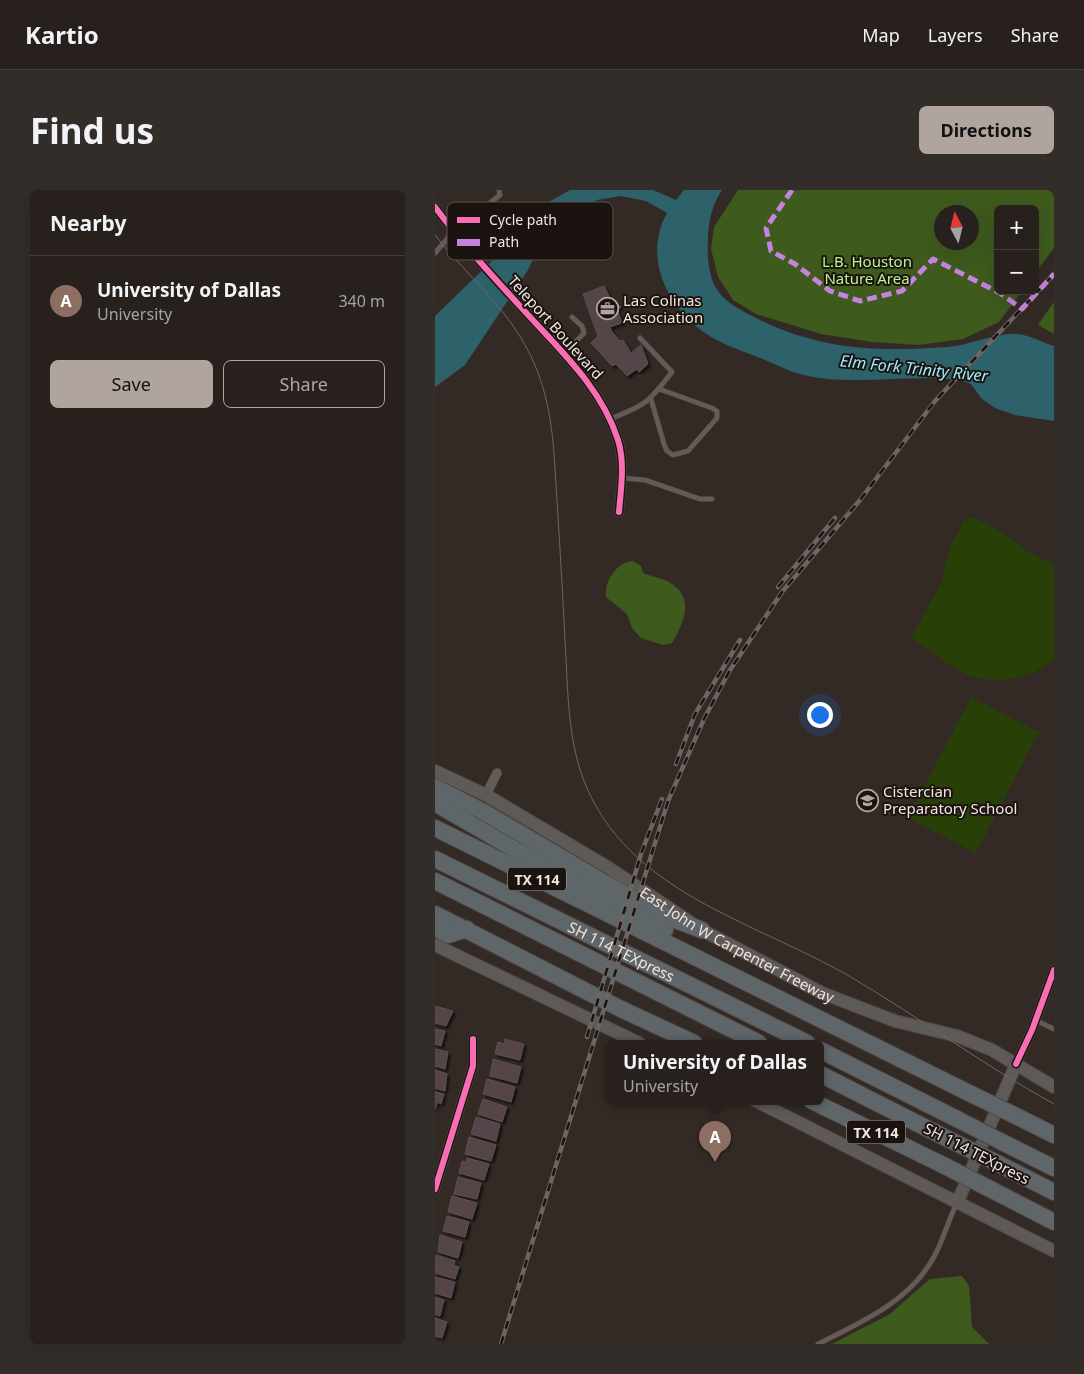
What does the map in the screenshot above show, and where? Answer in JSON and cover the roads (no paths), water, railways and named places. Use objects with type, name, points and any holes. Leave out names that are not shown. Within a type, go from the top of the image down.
[{"type":"highway","points":[[435,787],[482,811],[654,912],[702,930]]},
{"type":"highway","points":[[435,803],[514,849],[729,966],[739,979]]},
{"type":"highway","name":"East John W Carpenter Freeway","points":[[435,828],[1054,1135]]},
{"type":"highway","points":[[435,838],[616,924],[639,930]]},
{"type":"highway","name":"SH 114 TEXpress","points":[[435,859],[801,1040]]},
{"type":"highway","name":"SH 114 TEXpress","points":[[435,881],[753,1040]]},
{"type":"highway","points":[[435,914],[621,1009],[688,1040]]},
{"type":"highway","points":[[435,928],[448,935],[467,929]]},
{"type":"highway","name":"SH 114 TEXpress","points":[[824,1052],[1054,1168]]},
{"type":"highway","name":"SH 114 TEXpress","points":[[824,1076],[1054,1192]]},
{"type":"highway","name":"TX 114","points":[[820,1105],[1054,1222]]},
{"type":"main road","name":"East John W Carpenter Freeway","points":[[435,771],[486,795],[609,868],[702,930],[822,993],[895,1021],[957,1036],[992,1050],[1054,1087]]},
{"type":"main road","points":[[435,945],[633,1040]]},
{"type":"main road","points":[[958,1201],[1016,1064]]},
{"type":"main road","points":[[763,1105],[830,1140],[958,1201],[1054,1251]]},
{"type":"street","name":"Teleport Boulevard","points":[[435,207],[447,224]]},
{"type":"street","name":"Teleport Boulevard","points":[[478,260],[564,354],[593,390],[610,420],[618,442],[621,478],[619,512]]},
{"type":"street","points":[[486,795],[497,773]]},
{"type":"street","points":[[1016,1064],[1054,970]]},
{"type":"street","points":[[435,1189],[438,1169],[473,1066],[473,1039]]},
{"type":"lane","points":[[491,202],[500,195],[499,190]]},
{"type":"lane","points":[[435,253],[447,239]]},
{"type":"lane","points":[[564,354],[584,333],[582,326],[572,317]]},
{"type":"lane","points":[[610,420],[638,408],[651,399],[672,372],[640,338]]},
{"type":"lane","points":[[651,399],[667,452],[673,456],[688,451],[717,418],[717,411],[712,408],[659,389]]},
{"type":"lane","points":[[621,478],[645,480],[700,499],[712,499]]},
{"type":"lane","points":[[1035,1020],[1054,1029]]},
{"type":"lane","points":[[818,1344],[875,1314],[905,1293],[923,1274],[936,1254],[958,1201]]},
{"type":"water","name":"Elm Fork Trinity River","points":[[570,190],[653,190],[676,200],[684,190],[722,190],[717,198],[709,223],[708,259],[710,272],[717,290],[730,303],[758,319],[804,337],[827,343],[874,349],[922,349],[956,346],[1001,335],[1018,334],[1027,336],[1054,346],[1054,421],[1015,415],[995,408],[981,398],[971,384],[959,380],[920,378],[837,380],[818,378],[800,374],[732,347],[713,338],[684,315],[664,284],[659,267],[657,249],[660,231],[667,213],[646,201],[621,196],[593,202],[549,202]]},
{"type":"water","points":[[493,260],[533,260],[528,270],[465,365],[435,387],[435,316]]},
{"type":"tram line","points":[[435,235],[447,249]]},
{"type":"tram line","points":[[456,260],[512,324],[529,352],[545,394],[551,423],[554,454],[571,729],[578,764],[584,781],[604,819],[631,851],[662,877],[697,900],[849,976],[1054,1104]]},
{"type":"railway","points":[[501,1344],[668,801],[704,719],[730,670],[782,592],[860,500],[935,401],[1054,274]]},
{"type":"railway","points":[[778,587],[835,518]]},
{"type":"railway","points":[[676,764],[695,714],[740,640]]},
{"type":"railway","points":[[587,1037],[641,854],[662,799]]},
{"type":"place","name":"Las Colinas Association","points":[[607,309]]},
{"type":"place","name":"Cistercian Preparatory School","points":[[867,800]]},
{"type":"place","name":"University of Dallas","points":[[715,1162]]},
{"type":"park label","name":"L.B. Houston Nature Area","points":[[867,270]]}]
